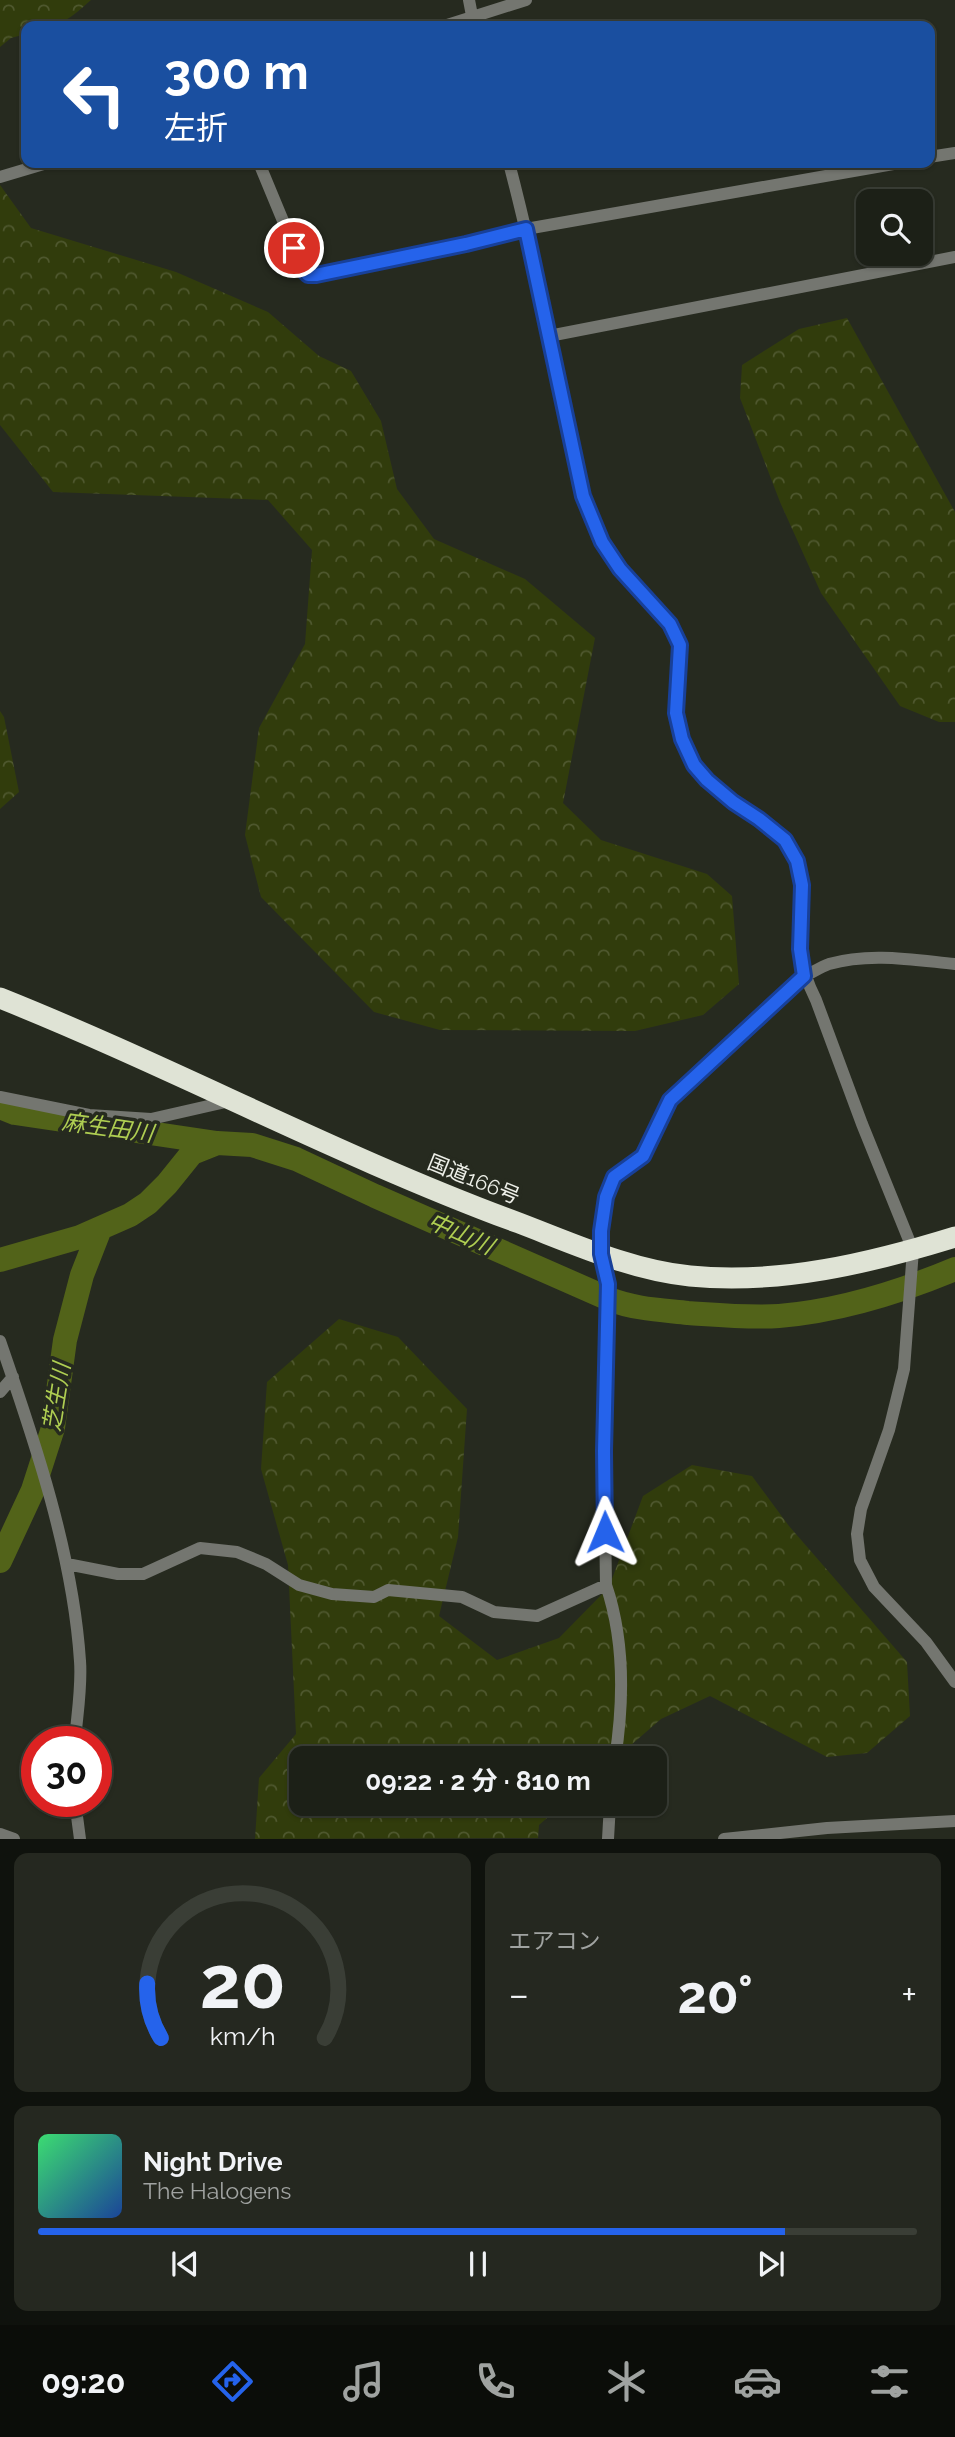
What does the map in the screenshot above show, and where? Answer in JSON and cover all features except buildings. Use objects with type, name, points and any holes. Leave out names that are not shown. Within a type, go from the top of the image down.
[{"type":"highway","name":"国道166号","points":[[0,998],[472,1206],[645,1268],[688,1276],[735,1278],[813,1272],[913,1250],[955,1237]]},
{"type":"street","points":[[469,0],[473,21]]},
{"type":"street","points":[[475,21],[526,0]]},
{"type":"street","points":[[935,157],[955,153]]},
{"type":"street","points":[[0,177],[30,168]]},
{"type":"street","points":[[261,168],[303,270],[308,275],[466,244],[526,229],[872,168]]},
{"type":"street","points":[[510,168],[526,229],[583,496],[602,542],[620,569],[670,624],[680,645],[676,713],[682,739],[694,765],[733,802],[785,840],[797,861],[802,885],[800,949],[804,976],[816,1000],[866,1136],[913,1250],[904,1369],[889,1430],[861,1509],[857,1534],[860,1560],[874,1587],[926,1642],[955,1682]]},
{"type":"street","points":[[549,336],[955,257]]},
{"type":"street","points":[[616,1746],[622,1698],[621,1654],[606,1586],[604,1451],[608,1284],[601,1254],[606,1197],[614,1177],[643,1156],[670,1100],[804,976],[829,964],[869,958],[955,964]]},
{"type":"street","points":[[0,1097],[89,1115],[151,1119],[233,1100]]},
{"type":"street","points":[[0,1341],[25,1412],[67,1564],[80,1664],[76,1726]]},
{"type":"street","points":[[0,1392],[13,1377]]},
{"type":"street","points":[[67,1564],[118,1574],[143,1574],[201,1548],[237,1552],[265,1564],[299,1585],[332,1594],[374,1597],[388,1590],[462,1597],[494,1612],[537,1616],[606,1586]]},
{"type":"street","points":[[608,1839],[609,1816]]},
{"type":"street","points":[[77,1817],[80,1839]]},
{"type":"street","points":[[724,1839],[827,1828],[955,1821]]},
{"type":"street","points":[[0,1834],[14,1839]]},
{"type":"green space","points":[[0,0],[91,0],[64,21],[21,21],[21,35],[11,38],[0,47]]},
{"type":"green space","points":[[0,185],[31,228],[176,272],[268,312],[319,356],[351,371],[381,421],[397,489],[434,539],[525,579],[595,638],[563,803],[601,840],[707,874],[732,896],[739,984],[703,1015],[635,1031],[440,1030],[374,1012],[261,897],[245,835],[259,728],[305,644],[312,550],[268,500],[53,492],[0,425]]},
{"type":"green space","points":[[847,318],[955,512],[955,722],[939,722],[900,706],[821,593],[780,502],[740,398],[742,365],[799,329]]},
{"type":"green space","points":[[0,711],[4,717],[19,792],[0,809]]},
{"type":"green space","points":[[339,1319],[398,1337],[467,1409],[458,1537],[439,1616],[497,1660],[559,1638],[609,1587],[643,1496],[692,1465],[752,1476],[789,1526],[907,1662],[910,1716],[867,1753],[827,1757],[710,1696],[661,1719],[630,1746],[289,1746],[289,1816],[549,1816],[539,1825],[538,1838],[255,1839],[259,1778],[296,1734],[288,1565],[261,1469],[267,1382]]},
{"type":"waterway","name":"中山川","points":[[0,1107],[15,1113],[217,1143],[252,1145],[296,1159],[609,1299],[638,1307],[688,1313],[779,1316],[824,1310],[869,1299],[955,1269]]},
{"type":"waterway","name":"中山川","points":[[0,1260],[80,1237],[130,1215],[148,1203],[192,1153],[217,1143]]},
{"type":"waterway","name":"芝生川","points":[[0,1561],[33,1490],[53,1428],[65,1340],[82,1275],[100,1229]]},
{"type":"route","points":[[294,248],[303,270],[308,275],[316,275],[526,229],[583,496],[602,542],[620,569],[670,624],[680,645],[676,713],[682,739],[694,765],[707,780],[785,840],[797,861],[802,885],[800,949],[804,976],[670,1100],[643,1156],[614,1177],[606,1197],[601,1231],[601,1254],[608,1284],[605,1532]]},
{"type":"water label","name":"麻生田川","points":[[108,1127]]}]
